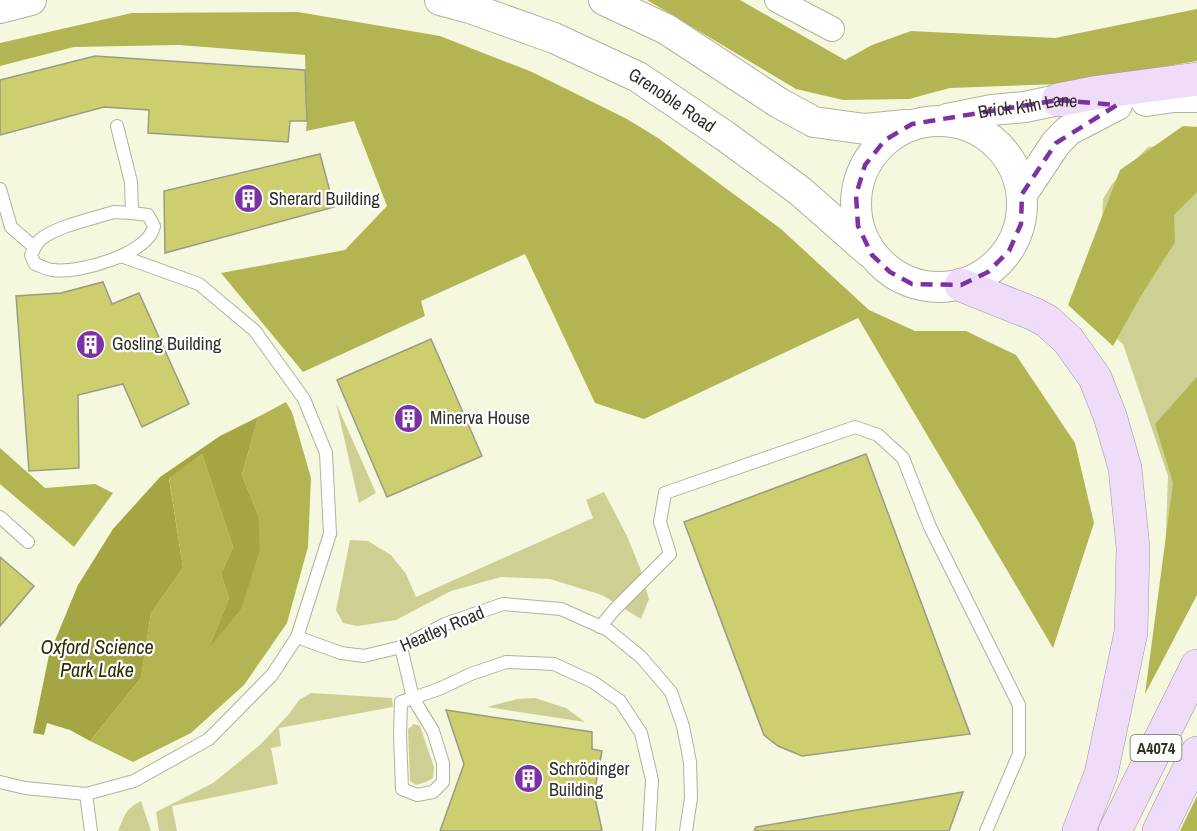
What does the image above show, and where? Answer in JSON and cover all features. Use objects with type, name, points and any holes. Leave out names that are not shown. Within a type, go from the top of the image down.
[{"type":"main road","points":[[1058,100],[1197,79]]},
{"type":"main road","points":[[961,285],[1034,314],[1047,321],[1068,340],[1095,378],[1110,416],[1125,468],[1133,549],[1131,632],[1101,774],[1079,831]]},
{"type":"main road","name":"A4074","points":[[1115,831],[1197,666]]},
{"type":"main road","name":"A4074","points":[[1159,831],[1197,753]]},
{"type":"street","points":[[0,8],[31,0]]},
{"type":"street","name":"Grenoble Road","points":[[440,0],[470,8],[554,38],[638,77],[725,136],[800,191],[872,255]]},
{"type":"street","points":[[604,0],[666,29],[780,103],[814,122],[866,129],[941,120],[970,126],[996,142],[1014,166],[1022,194],[1021,224],[1009,251],[988,272],[961,285],[937,288],[912,284],[890,272],[872,255],[858,226],[856,195],[865,165],[885,140],[912,124]]},
{"type":"street","points":[[777,0],[832,29]]},
{"type":"street","name":"Brick Kiln Lane","points":[[941,120],[1058,100],[1117,105],[1174,97],[1197,97]]},
{"type":"street","name":"Brick Kiln Lane","points":[[1022,194],[1056,143],[1069,130],[1117,105]]},
{"type":"lane","points":[[117,126],[131,183],[132,213]]},
{"type":"lane","points":[[0,189],[11,227],[34,247]]},
{"type":"lane","points":[[114,212],[148,215],[154,226],[153,231],[144,242],[122,256],[85,268],[52,270],[35,264],[32,255],[34,247],[51,233],[114,212]]},
{"type":"lane","points":[[0,782],[25,788],[86,794],[134,782],[209,739],[272,675],[297,637],[330,534],[326,453],[304,399],[255,331],[199,284],[122,256]]},
{"type":"lane","points":[[600,627],[670,554],[660,522],[665,493],[855,428],[878,435],[903,458],[930,527],[1019,705],[1019,754],[986,831]]},
{"type":"lane","points":[[0,517],[28,542]]},
{"type":"lane","name":"Heatley Road","points":[[297,637],[341,653],[364,656],[401,647],[445,624],[503,604],[561,609],[608,630],[641,657],[671,692],[683,726],[690,762],[691,798],[686,831]]},
{"type":"lane","points":[[401,647],[413,698],[433,731],[443,763],[443,782],[433,792],[417,795],[402,789],[401,702],[413,698],[439,689],[471,674],[506,662],[554,664],[593,682],[620,701],[641,733],[652,780],[649,831]]},
{"type":"lane","points":[[86,794],[91,831]]},
{"type":"highlighted area","points":[[1058,100],[1117,105],[1056,143],[1022,194],[1021,224],[1009,251],[988,272],[961,285],[912,284],[890,272],[872,255],[858,226],[856,195],[865,165],[885,140],[912,124]]},
{"type":"green space","points":[[1197,141],[1197,497],[1165,558],[1168,476],[1123,344],[1070,302],[1101,244],[1103,199],[1112,184],[1148,147]]},
{"type":"green space","points":[[336,403],[376,493],[359,503]]},
{"type":"green space","points":[[604,492],[627,536],[640,568],[649,599],[641,619],[602,595],[550,579],[501,577],[451,591],[396,620],[358,626],[343,623],[336,610],[350,540],[368,541],[391,555],[406,574],[416,597],[593,518],[586,500]]},
{"type":"green space","points":[[311,693],[392,698],[393,707],[279,728],[281,746],[271,748],[278,784],[172,806],[177,831],[159,831],[156,812],[213,783],[260,745],[299,700]]},
{"type":"green space","points":[[535,698],[566,708],[585,722],[487,707],[517,699]]},
{"type":"green space","points":[[414,724],[420,726],[434,767],[433,778],[416,785],[410,781],[408,729]]},
{"type":"green space","points":[[141,801],[151,831],[118,831],[129,810]]},
{"type":"shaded area","points":[[647,0],[740,0],[845,60],[872,45],[911,31],[1055,38],[1197,9],[1197,61],[1061,84],[950,88],[909,99],[843,100],[796,89]]},
{"type":"shaded area","points":[[298,12],[440,36],[532,72],[627,119],[658,138],[781,229],[869,310],[915,331],[966,331],[1016,355],[1075,443],[1094,523],[1053,648],[858,318],[644,419],[595,403],[525,254],[421,301],[425,316],[303,372],[221,273],[345,250],[387,206],[354,121],[306,131],[305,55],[179,45],[74,47],[0,66],[0,43],[132,13]]},
{"type":"shaded area","points":[[1183,126],[1197,127],[1197,192],[1174,215],[1175,242],[1113,346],[1068,305],[1120,170]]},
{"type":"shaded area","points":[[1197,377],[1197,595],[1145,694],[1173,483],[1155,424]]},
{"type":"shaded area","points":[[286,402],[292,412],[311,478],[308,547],[287,623],[244,685],[191,733],[133,762],[90,741],[141,678],[151,613],[183,568],[169,477],[202,454],[233,547],[221,574],[229,598],[210,646],[241,610],[258,515],[242,475],[258,417]]},
{"type":"shaded area","points":[[0,448],[45,488],[95,484],[113,493],[74,547],[0,484]]},
{"type":"shaded area","points":[[1197,796],[1197,831],[1180,831]]},
{"type":"water","name":"Oxford Science Park Lake","points":[[258,417],[242,475],[258,515],[260,549],[241,610],[209,648],[229,598],[221,574],[233,547],[202,454],[169,478],[183,568],[151,613],[141,678],[90,741],[70,730],[47,723],[44,735],[33,733],[49,655],[78,585],[113,529],[160,477],[220,436]]},
{"type":"building","points":[[95,56],[305,70],[307,121],[290,121],[288,142],[148,133],[149,110],[104,107],[0,135],[0,80]]},
{"type":"building","name":"Sherard Building","points":[[320,154],[334,207],[165,253],[164,191]]},
{"type":"building","name":"Gosling Building","points":[[103,282],[112,304],[139,293],[189,404],[142,427],[123,384],[78,395],[79,468],[29,471],[16,296],[61,293]]},
{"type":"building","name":"Minerva House","points":[[431,339],[482,456],[387,497],[337,380]]},
{"type":"building","points":[[866,454],[970,734],[802,756],[778,746],[764,735],[684,522]]},
{"type":"building","points":[[0,557],[34,586],[0,626]]},
{"type":"building","name":"Schrödinger Building","points":[[446,710],[592,732],[592,749],[602,751],[594,794],[602,830],[440,831],[464,764]]},
{"type":"building","points":[[963,792],[949,831],[754,831],[756,827]]},
{"type":"place","name":"Sherard Building","points":[[248,199]]},
{"type":"place","name":"Gosling Building","points":[[91,344]]},
{"type":"place","name":"Minerva House","points":[[409,418]]},
{"type":"place","name":"Schrödinger Building","points":[[528,779]]}]
